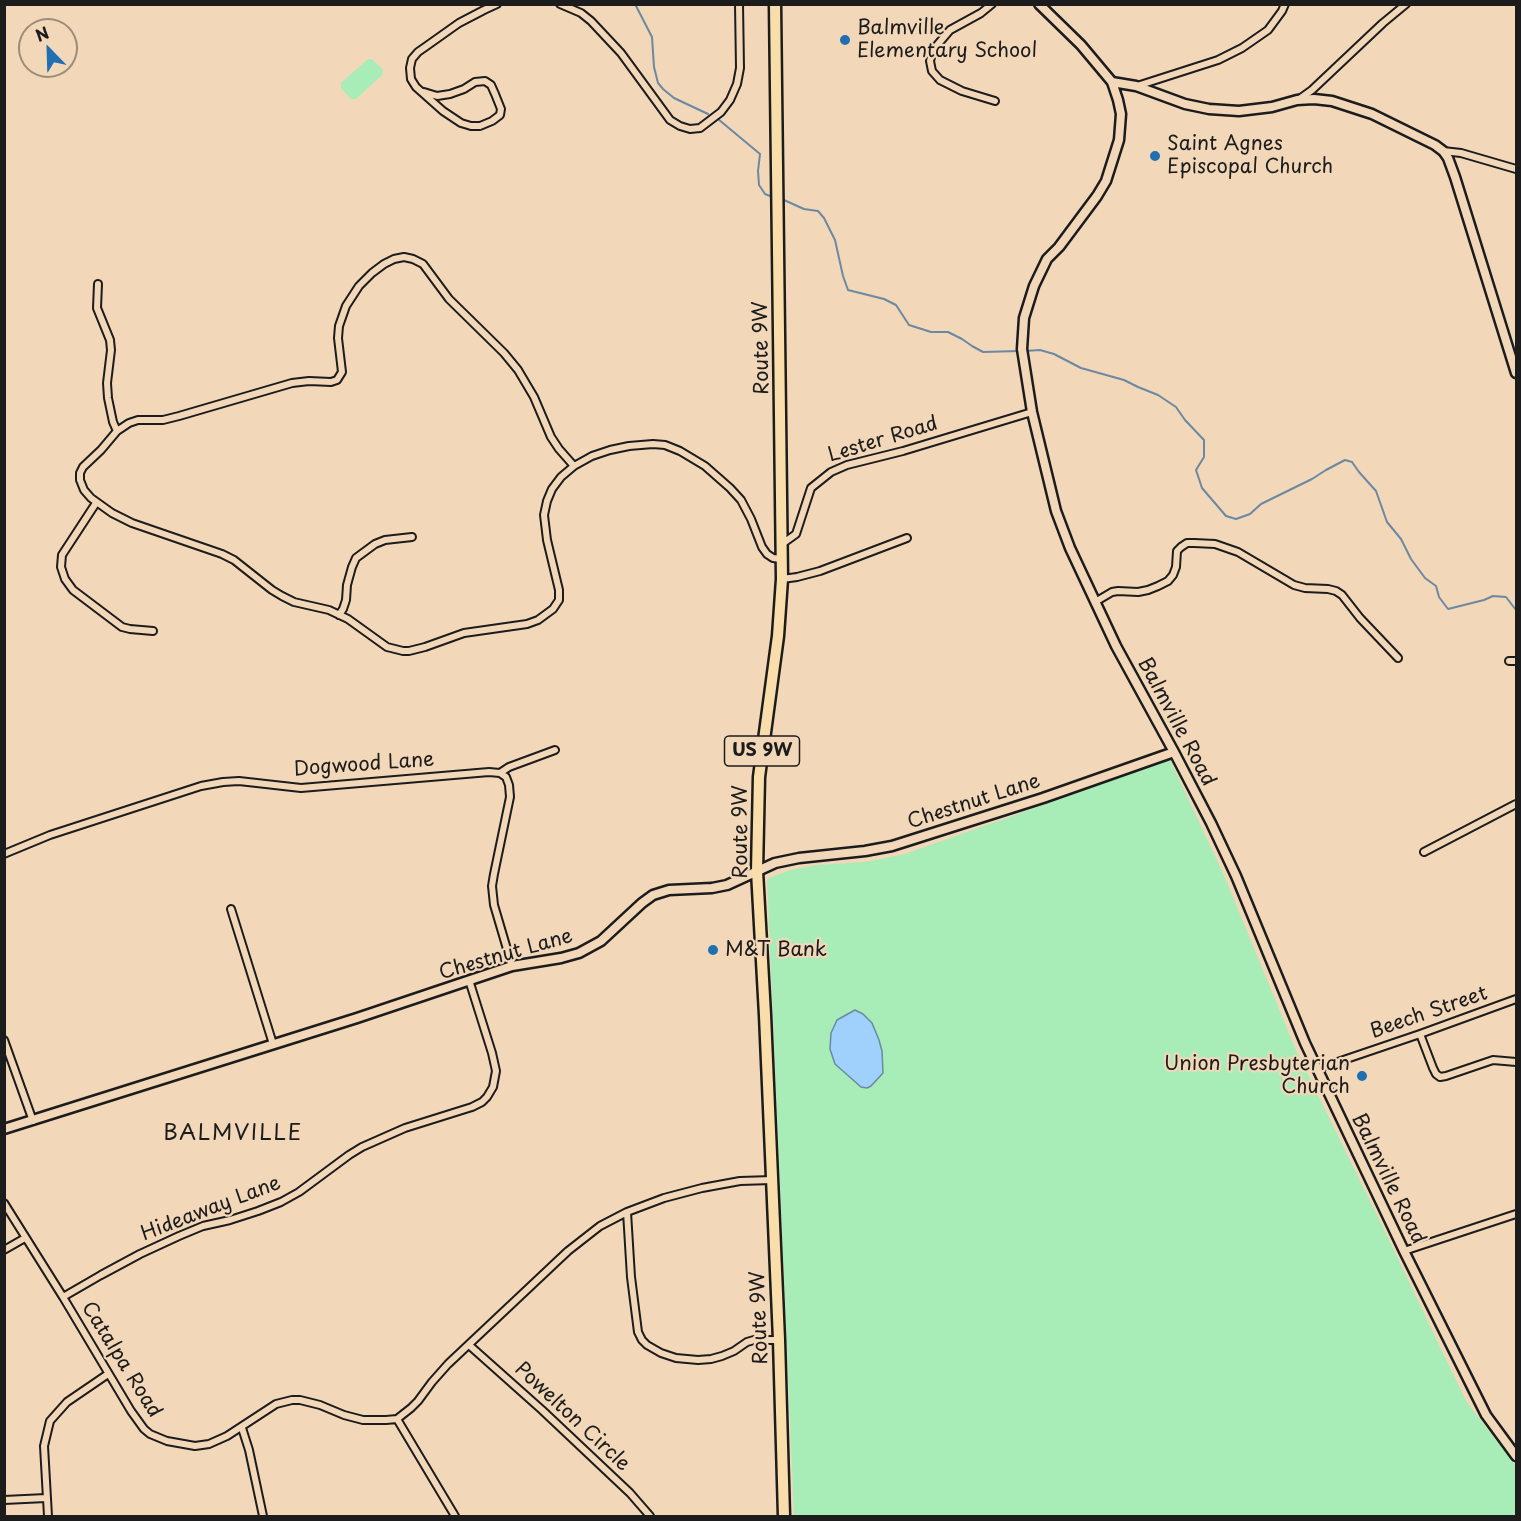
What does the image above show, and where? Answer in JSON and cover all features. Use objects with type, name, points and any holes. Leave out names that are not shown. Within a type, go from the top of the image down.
[{"type":"highway","name":"Route 9W","points":[[775,4],[782,579],[778,636],[759,777],[758,871],[779,1340],[784,1516]]},
{"type":"street","points":[[424,92],[437,96],[450,94],[475,82],[485,81],[491,85],[501,109],[500,115],[480,126],[461,123],[443,111],[416,87],[411,79],[410,68],[412,59],[418,52],[459,23],[498,4]]},
{"type":"street","points":[[560,4],[581,13],[591,21],[621,53],[670,120],[690,129],[700,128],[721,112],[737,84],[740,68],[739,4]]},
{"type":"street","points":[[992,4],[981,13],[950,30],[933,50],[930,61],[932,71],[940,80],[962,91],[995,101]]},
{"type":"street","name":"Balmville Road","points":[[1039,4],[1081,45],[1112,82],[1119,100],[1121,119],[1119,140],[1106,182],[1059,247],[1042,266],[1027,304],[1022,334],[1022,352],[1032,412],[1056,512],[1070,548],[1116,646],[1174,752],[1236,876],[1317,1069],[1404,1251],[1485,1415],[1516,1456]]},
{"type":"street","points":[[1136,86],[1218,60],[1242,48],[1268,30],[1285,4]]},
{"type":"street","points":[[1297,100],[1312,90],[1406,4]]},
{"type":"street","points":[[1112,82],[1136,86],[1185,104],[1209,109],[1239,111],[1260,109],[1297,100],[1332,101],[1372,114],[1403,128],[1443,151],[1455,177],[1516,373]]},
{"type":"street","points":[[1443,151],[1461,153],[1516,170]]},
{"type":"street","points":[[574,465],[551,437],[534,397],[504,352],[448,300],[423,264],[405,257],[394,259],[372,273],[359,286],[346,306],[339,326],[342,372],[337,380],[292,382],[179,416],[163,420],[134,422],[117,430],[83,467],[80,480],[84,490],[96,503],[112,513],[222,554],[234,560],[272,590],[294,602],[329,610],[348,619],[387,646],[403,651],[425,647],[464,633],[527,624],[538,620],[553,609],[559,600],[560,590],[545,527],[544,515],[547,501],[552,489],[574,465],[610,450],[629,446],[665,445],[705,466],[741,500],[766,554],[781,559]]},
{"type":"street","points":[[98,284],[97,308],[110,340],[111,350],[107,383],[108,398],[117,430]]},
{"type":"street","name":"Lester Road","points":[[782,544],[796,534],[811,488],[831,472],[847,465],[903,451],[1032,412]]},
{"type":"street","points":[[96,503],[62,555],[61,567],[65,579],[73,590],[122,627],[153,632]]},
{"type":"street","points":[[339,615],[346,600],[347,585],[356,558],[375,544],[385,540],[412,537]]},
{"type":"street","points":[[782,579],[820,571],[908,538]]},
{"type":"street","points":[[1095,602],[1112,592],[1138,592],[1168,581],[1176,567],[1177,551],[1187,543],[1215,544],[1238,552],[1294,585],[1336,591],[1398,658]]},
{"type":"street","points":[[512,966],[494,905],[492,886],[510,797],[506,777],[500,773],[509,767],[555,750]]},
{"type":"street","name":"Chestnut Lane","points":[[4,1129],[357,1018],[512,966],[579,953],[601,941],[631,912],[653,895],[669,890],[727,885],[775,863],[799,858],[892,846],[1043,798],[1174,752]]},
{"type":"street","name":"Dogwood Lane","points":[[4,854],[50,835],[201,786],[223,782],[239,781],[301,788],[489,772],[500,773]]},
{"type":"street","points":[[1424,852],[1516,804]]},
{"type":"street","points":[[231,909],[273,1044]]},
{"type":"street","name":"Hideaway Lane","points":[[63,1297],[130,1259],[179,1236],[203,1226],[230,1220],[281,1202],[369,1143],[405,1128],[482,1102],[493,1087],[495,1071],[492,1053],[469,980]]},
{"type":"street","name":"Beech Street","points":[[1317,1069],[1516,999]]},
{"type":"street","points":[[1420,1034],[1433,1068],[1440,1077],[1493,1060],[1516,1062]]},
{"type":"street","points":[[4,1040],[33,1120]]},
{"type":"street","points":[[455,1516],[396,1419],[418,1401],[448,1364],[574,1246],[600,1226],[627,1212],[664,1198],[740,1181],[772,1180]]},
{"type":"street","name":"Catalpa Road","points":[[4,1203],[130,1411],[144,1429],[157,1438],[185,1444],[209,1444],[242,1428],[276,1404],[292,1400],[320,1405],[363,1420],[396,1419]]},
{"type":"street","points":[[627,1212],[638,1332],[647,1345],[676,1358],[698,1360],[722,1356],[754,1340],[779,1340]]},
{"type":"street","points":[[1404,1251],[1516,1214]]},
{"type":"street","points":[[4,1250],[26,1238]]},
{"type":"street","name":"Powelton Circle","points":[[469,1345],[630,1493],[650,1516]]},
{"type":"street","points":[[48,1516],[44,1446],[50,1421],[67,1402],[108,1374]]},
{"type":"street","points":[[242,1428],[263,1516]]},
{"type":"street","points":[[4,1500],[46,1498]]},
{"type":"green space","points":[[368,59],[372,59],[383,70],[382,75],[356,99],[351,99],[341,88],[341,83]]},
{"type":"green space","points":[[1170,760],[1223,873],[1296,1050],[1466,1401],[1516,1466],[1516,1516],[794,1516],[767,879],[790,870],[817,865],[865,862],[905,854]]},
{"type":"water","points":[[855,1010],[872,1023],[882,1051],[883,1073],[867,1088],[861,1087],[835,1064],[830,1049],[831,1033],[837,1020]]},
{"type":"waterway","points":[[635,4],[652,37],[654,67],[658,83],[674,98],[708,114]]},
{"type":"waterway","points":[[718,119],[760,154],[759,185],[765,194],[770,196]]},
{"type":"waterway","points":[[784,200],[804,209],[818,211],[824,218],[835,240],[848,290],[884,299],[896,305],[909,325],[931,332],[948,332],[983,352],[1019,351]]},
{"type":"waterway","points":[[1025,351],[1040,350],[1054,354],[1081,368],[1124,380],[1158,395],[1176,407],[1204,440],[1204,457],[1196,470],[1202,488],[1226,516],[1236,519],[1250,514],[1261,504],[1345,460],[1352,462],[1376,491],[1387,522],[1401,539],[1411,559],[1425,578],[1436,586],[1439,597],[1448,609],[1493,596],[1506,597],[1516,610]]},
{"type":"place","name":"Balmville Elementary School","points":[[845,40]]},
{"type":"place","name":"Saint Agnes Episcopal Church","points":[[1155,156]]},
{"type":"place","name":"M&T Bank","points":[[713,950]]},
{"type":"place","name":"Union Presbyterian Church","points":[[1362,1076]]},
{"type":"district","name":"BALMVILLE","points":[[233,1134]]}]
